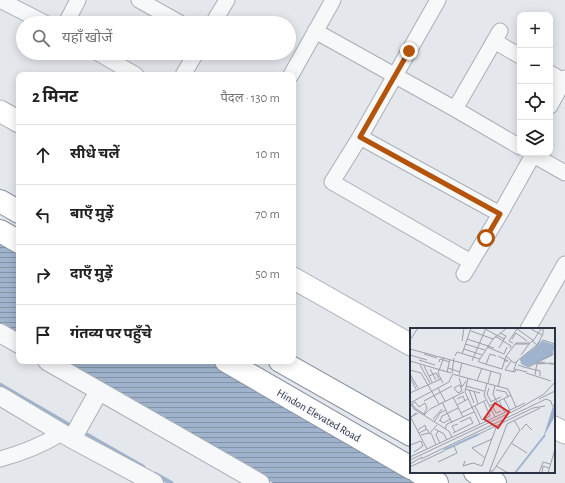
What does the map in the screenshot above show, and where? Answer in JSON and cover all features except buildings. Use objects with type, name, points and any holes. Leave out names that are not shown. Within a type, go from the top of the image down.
[{"type":"highway","points":[[0,201],[16,210]]},
{"type":"highway","points":[[0,231],[16,240]]},
{"type":"highway","name":"Hindon Elevated Road","points":[[231,364],[410,467]]},
{"type":"highway","points":[[285,364],[410,434]]},
{"type":"highway","points":[[420,473],[437,483]]},
{"type":"highway","points":[[477,473],[495,483]]},
{"type":"main road","points":[[0,111],[16,120]]},
{"type":"main road","points":[[296,280],[410,344]]},
{"type":"main road","points":[[555,428],[565,433]]},
{"type":"street","points":[[0,0],[31,16]]},
{"type":"street","points":[[70,16],[78,0]]},
{"type":"street","points":[[139,0],[168,16]]},
{"type":"street","points":[[217,16],[227,0]]},
{"type":"street","points":[[293,72],[333,0]]},
{"type":"street","points":[[438,0],[360,137],[332,182],[467,268],[500,214],[531,156]]},
{"type":"street","points":[[316,31],[517,145]]},
{"type":"street","points":[[455,109],[497,36],[517,53]]},
{"type":"street","points":[[110,60],[131,72]]},
{"type":"street","points":[[185,72],[192,60]]},
{"type":"street","points":[[553,74],[564,80],[553,100]]},
{"type":"street","points":[[360,137],[500,214]]},
{"type":"street","points":[[535,156],[565,173]]},
{"type":"street","points":[[529,328],[565,264]]},
{"type":"street","points":[[0,333],[16,342]]},
{"type":"street","points":[[52,364],[260,483]]},
{"type":"street","points":[[0,459],[33,449],[70,435],[89,410],[99,391]]},
{"type":"street","points":[[0,396],[154,483]]},
{"type":"water","points":[[0,224],[16,233],[16,334],[0,326]]},
{"type":"water","points":[[67,364],[244,364],[410,461],[410,473],[430,473],[447,483],[273,483]]},
{"type":"waterway","points":[[0,385],[74,428]]},
{"type":"waterway","points":[[80,431],[143,467]]},
{"type":"waterway","points":[[155,474],[171,483]]},
{"type":"route","points":[[409,51],[360,137],[500,214],[486,238]]}]
